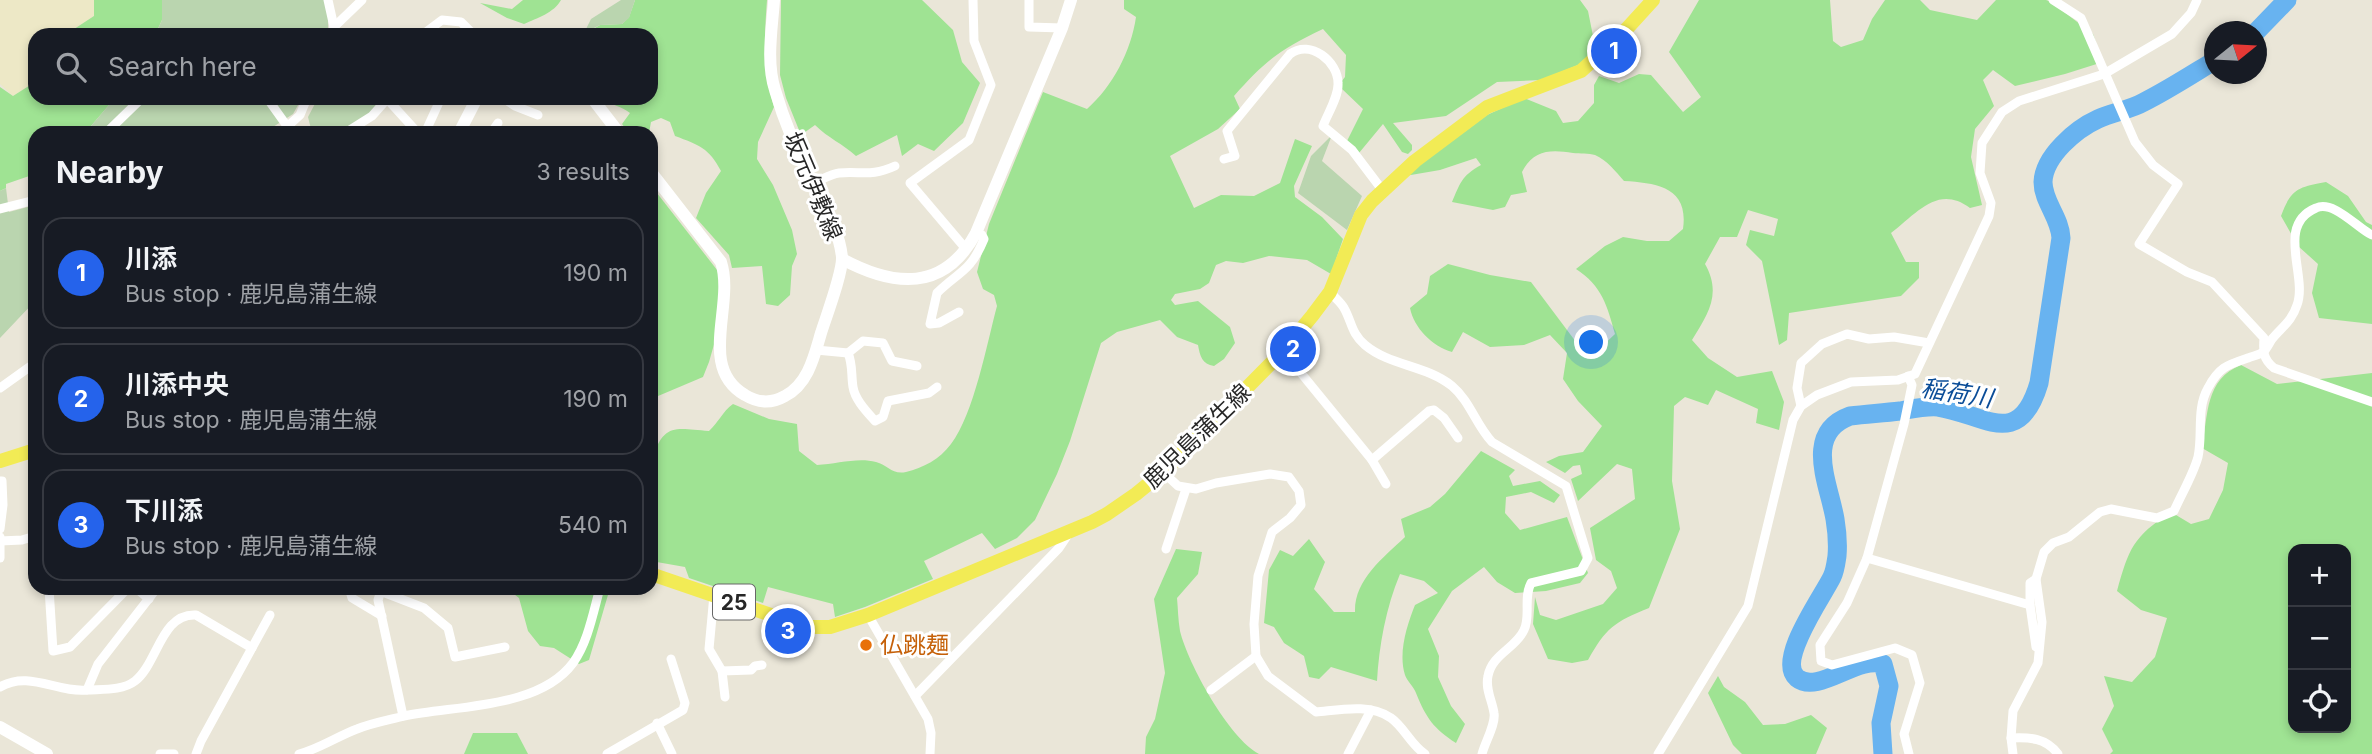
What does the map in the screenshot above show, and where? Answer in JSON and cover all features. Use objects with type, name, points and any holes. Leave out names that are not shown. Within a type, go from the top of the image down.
[{"type":"main road","name":"坂元伊敷線","points":[[658,181],[721,262],[725,281],[720,361],[726,378],[732,386],[757,401],[777,400],[790,393],[804,378],[816,350],[842,259],[830,215],[813,183],[774,88],[771,59],[774,0]]},
{"type":"main road","points":[[842,259],[877,276],[912,279],[940,270],[966,248],[976,233],[1062,28],[1071,0]]},
{"type":"main road","name":"鹿児島蒲生線","points":[[658,576],[818,628],[868,615],[1070,532],[1107,514],[1163,472],[1283,351],[1330,292],[1361,215],[1383,191],[1415,161],[1487,107],[1581,71],[1622,34],[1653,0]]},
{"type":"main road","points":[[463,126],[473,105]]},
{"type":"main road","points":[[597,105],[614,126]]},
{"type":"main road","points":[[0,461],[28,452]]},
{"type":"main road","points":[[2,730],[47,754]]},
{"type":"street","points":[[328,0],[333,28]]},
{"type":"street","points":[[336,28],[362,0]]},
{"type":"street","points":[[966,248],[910,183],[969,141],[991,85],[974,41],[972,0]]},
{"type":"street","points":[[1029,0],[1030,27],[1062,28]]},
{"type":"street","points":[[2053,0],[2081,18],[2135,142],[2153,165],[2178,184],[2139,244],[2187,272],[2212,282],[2264,338],[2263,352],[2266,362],[2274,368],[2372,402]]},
{"type":"street","points":[[1909,754],[1904,734],[1920,683],[1912,656],[1895,648],[1832,665],[1821,661],[1820,645],[1847,603],[1867,558],[1904,424],[1910,380],[1989,216],[1991,203],[1980,173],[1982,143],[2002,112],[2019,101],[2104,74],[2172,34],[2191,13],[2197,0]]},
{"type":"street","points":[[431,28],[442,20],[461,22],[467,28]]},
{"type":"street","points":[[1224,159],[1235,156],[1227,131],[1290,54],[1296,49],[1310,48],[1317,50],[1338,77],[1339,87],[1323,126],[1352,150],[1383,191]]},
{"type":"street","points":[[113,126],[135,105]]},
{"type":"street","points":[[272,105],[288,126]]},
{"type":"street","points":[[292,126],[304,105]]},
{"type":"street","points":[[356,126],[372,116],[382,105]]},
{"type":"street","points":[[394,105],[412,126]]},
{"type":"street","points":[[428,126],[438,105]]},
{"type":"street","points":[[514,105],[538,115]]},
{"type":"street","points":[[813,183],[838,173],[883,172],[895,166]]},
{"type":"street","points":[[0,209],[28,202]]},
{"type":"street","points":[[2013,754],[2013,711],[2038,663],[2042,622],[2036,579],[2044,552],[2053,543],[2069,537],[2100,513],[2111,509],[2157,518],[2174,511],[2198,455],[2201,408],[2207,390],[2224,365],[2263,352],[2292,318],[2302,287],[2294,245],[2297,229],[2305,216],[2316,208],[2325,206],[2335,209],[2372,235]]},
{"type":"street","points":[[959,312],[939,323],[930,324],[937,293],[959,277],[979,252],[984,239],[976,233]]},
{"type":"street","points":[[1330,292],[1344,308],[1351,329],[1364,344],[1388,360],[1434,375],[1453,386],[1492,442],[1566,486],[1588,558],[1581,571],[1531,583],[1526,593],[1526,627],[1518,640],[1499,655],[1488,675],[1488,694],[1495,715],[1482,754]]},
{"type":"street","points":[[1801,406],[1797,388],[1801,363],[1822,344],[1847,334],[1870,339],[1894,337],[1929,343]]},
{"type":"street","points":[[816,350],[848,353],[863,341],[883,343],[891,361],[917,366]]},
{"type":"street","points":[[1283,351],[1372,460],[1386,484]]},
{"type":"street","points":[[848,353],[852,363],[856,397],[875,421],[883,417],[888,401],[929,393],[937,387]]},
{"type":"street","points":[[0,388],[28,368]]},
{"type":"street","points":[[1658,754],[1748,606],[1793,420],[1801,406],[1851,382],[1910,380]]},
{"type":"street","points":[[1372,460],[1429,411],[1434,410],[1444,418],[1458,438]]},
{"type":"street","points":[[1163,472],[1178,486],[1186,489],[1270,474],[1289,477],[1299,491],[1301,505],[1272,532],[1258,576],[1254,624],[1256,656],[1268,676],[1316,712],[1357,708],[1371,710],[1391,718],[1425,754]]},
{"type":"street","points":[[0,481],[3,505],[0,529]]},
{"type":"street","points":[[1166,550],[1186,489]]},
{"type":"street","points":[[915,696],[1059,548],[1070,532]]},
{"type":"street","points":[[0,558],[0,539],[28,539]]},
{"type":"street","points":[[1867,558],[2030,605]]},
{"type":"street","points":[[2036,579],[2030,583],[2030,605],[2038,663]]},
{"type":"street","points":[[49,595],[53,650],[70,647],[121,595]]},
{"type":"street","points":[[144,595],[149,599]]},
{"type":"street","points":[[87,690],[98,664],[152,595]]},
{"type":"street","points":[[351,595],[382,617]]},
{"type":"street","points":[[380,595],[378,600],[403,716]]},
{"type":"street","points":[[393,595],[424,608],[448,628],[455,657],[505,647]]},
{"type":"street","points":[[302,754],[358,728],[403,716],[518,698],[545,687],[560,677],[582,647],[598,595]]},
{"type":"street","points":[[714,595],[709,649],[722,671],[725,697]]},
{"type":"street","points":[[0,687],[14,680],[42,682],[72,691],[109,689],[134,681],[151,660],[169,628],[178,619],[188,615],[196,615],[252,648]]},
{"type":"street","points":[[197,754],[201,741],[270,615]]},
{"type":"street","points":[[868,615],[928,719],[931,733],[930,754]]},
{"type":"street","points":[[1211,690],[1256,656]]},
{"type":"street","points":[[607,754],[683,710],[685,703],[671,659]]},
{"type":"street","points":[[722,671],[751,670],[762,665]]},
{"type":"street","points":[[1348,754],[1371,710]]},
{"type":"street","points":[[657,723],[672,754]]},
{"type":"street","points":[[2011,738],[2044,741],[2058,754]]},
{"type":"street","points":[[160,754],[174,754]]},
{"type":"shaded area","points":[[0,0],[94,0],[94,16],[76,28],[28,28],[28,86],[13,96],[0,84]]},
{"type":"green space","points":[[94,0],[162,0],[162,20],[158,28],[76,28],[94,16]]},
{"type":"green space","points":[[162,0],[324,0],[328,8],[328,28],[158,28],[162,20]]},
{"type":"green space","points":[[523,0],[561,0],[550,12],[524,24],[480,3],[512,9]]},
{"type":"green space","points":[[621,0],[635,0],[629,18],[622,24],[586,28],[591,19]]},
{"type":"green space","points":[[635,0],[767,0],[765,54],[774,107],[758,142],[757,159],[773,185],[792,230],[797,254],[792,266],[790,295],[778,306],[766,304],[762,266],[732,268],[729,255],[696,218],[706,193],[721,171],[708,152],[675,136],[670,122],[661,118],[651,122],[650,126],[622,124],[630,113],[615,105],[658,105],[658,28],[595,28],[600,25],[622,24],[629,17]]},
{"type":"green space","points":[[781,0],[922,0],[953,30],[962,62],[980,83],[963,123],[934,151],[918,144],[902,156],[897,135],[856,156],[815,125],[801,135],[780,75]]},
{"type":"green space","points":[[1124,0],[1580,0],[1588,11],[1596,51],[1583,63],[1541,80],[1497,82],[1446,116],[1393,123],[1412,145],[1408,154],[1402,152],[1383,124],[1359,153],[1347,141],[1363,109],[1341,88],[1345,77],[1346,55],[1323,29],[1295,43],[1264,65],[1234,96],[1240,109],[1218,129],[1170,156],[1194,208],[1221,195],[1254,196],[1280,183],[1295,139],[1312,146],[1294,186],[1295,197],[1322,217],[1343,239],[1331,274],[1307,260],[1269,256],[1243,263],[1226,261],[1216,265],[1209,283],[1200,289],[1175,294],[1171,300],[1175,305],[1198,301],[1230,327],[1235,343],[1224,359],[1214,366],[1202,359],[1198,345],[1177,337],[1160,320],[1117,332],[1101,343],[1057,474],[1035,520],[1017,538],[995,549],[982,533],[924,561],[933,579],[835,617],[833,604],[768,587],[763,603],[689,578],[685,567],[658,562],[660,440],[678,429],[709,431],[733,404],[769,419],[797,424],[799,451],[817,465],[869,461],[880,463],[897,472],[906,472],[931,462],[947,449],[959,431],[973,397],[997,306],[994,295],[983,289],[977,272],[989,224],[1043,92],[1087,109],[1113,79],[1134,30],[1136,17],[1124,9]]},
{"type":"green space","points":[[1699,0],[1830,0],[1833,41],[1841,47],[1863,40],[1872,19],[1885,0],[1920,0],[1930,10],[1977,20],[1996,0],[2046,0],[2093,34],[2103,62],[2015,86],[1993,70],[1983,80],[1994,106],[1975,129],[1971,157],[1982,205],[1970,208],[1958,201],[1938,200],[1919,210],[1891,233],[1906,262],[1919,262],[1919,278],[1901,296],[1789,313],[1787,340],[1779,345],[1762,261],[1746,245],[1750,230],[1774,236],[1778,219],[1748,210],[1737,237],[1720,237],[1705,264],[1712,285],[1711,304],[1692,340],[1708,358],[1737,377],[1772,371],[1784,402],[1779,430],[1756,423],[1758,409],[1716,390],[1708,405],[1685,397],[1674,406],[1672,481],[1680,529],[1649,608],[1612,627],[1588,660],[1572,663],[1548,659],[1533,624],[1535,597],[1540,615],[1556,620],[1603,604],[1617,588],[1611,571],[1596,560],[1590,528],[1635,499],[1632,469],[1617,464],[1578,501],[1571,479],[1582,474],[1580,465],[1573,466],[1565,473],[1546,462],[1559,456],[1583,452],[1602,426],[1578,401],[1563,379],[1567,353],[1550,335],[1524,345],[1490,347],[1463,332],[1452,352],[1425,335],[1415,322],[1410,308],[1427,294],[1430,276],[1448,264],[1531,282],[1585,354],[1597,351],[1615,334],[1598,289],[1576,269],[1605,246],[1623,237],[1669,241],[1683,229],[1684,215],[1681,204],[1676,196],[1659,186],[1624,181],[1603,160],[1590,154],[1550,151],[1537,155],[1522,172],[1527,192],[1511,195],[1505,207],[1493,210],[1452,202],[1465,177],[1481,165],[1476,158],[1440,170],[1405,176],[1487,115],[1524,98],[1556,111],[1563,123],[1578,121],[1594,103],[1594,85],[1599,76],[1619,83],[1639,74],[1651,75],[1683,112],[1701,97],[1669,52]]},
{"type":"green space","points":[[28,86],[28,105],[109,105],[91,126],[28,126],[28,176],[6,184],[6,188],[0,191],[0,87],[13,96]]},
{"type":"green space","points":[[109,105],[298,105],[293,114],[275,126],[91,126]]},
{"type":"green space","points":[[314,105],[377,105],[352,126],[310,126],[308,117]]},
{"type":"green space","points":[[1332,135],[1322,161],[1362,196],[1347,230],[1298,193],[1311,156]]},
{"type":"green space","points":[[2326,182],[2348,196],[2366,222],[2372,225],[2372,324],[2319,318],[2312,293],[2318,264],[2298,246],[2281,216],[2288,200],[2297,191]]},
{"type":"green space","points":[[6,188],[9,212],[28,207],[28,308],[0,338],[0,191]]},
{"type":"green space","points":[[658,194],[721,275],[721,320],[703,377],[658,396]]},
{"type":"green space","points":[[2241,365],[2277,384],[2372,373],[2372,754],[2110,754],[2113,751],[2102,729],[2114,706],[2104,676],[2132,682],[2155,657],[2167,618],[2141,610],[2117,591],[2121,576],[2129,554],[2140,537],[2171,512],[2191,524],[2209,519],[2223,490],[2228,463],[2202,448],[2210,399],[2221,379]]},
{"type":"green space","points":[[1481,451],[1515,470],[1509,476],[1513,486],[1540,481],[1560,495],[1554,503],[1531,492],[1506,497],[1505,513],[1520,530],[1567,517],[1588,573],[1580,583],[1546,591],[1515,593],[1497,582],[1484,567],[1452,591],[1428,629],[1439,656],[1438,677],[1451,706],[1465,724],[1456,743],[1436,728],[1427,716],[1403,666],[1404,639],[1415,605],[1438,593],[1424,581],[1400,574],[1384,627],[1377,681],[1331,667],[1319,679],[1309,677],[1304,656],[1284,643],[1274,627],[1264,623],[1269,570],[1280,550],[1293,556],[1309,539],[1325,562],[1314,589],[1334,612],[1355,612],[1359,590],[1371,570],[1405,537],[1401,519],[1430,507],[1445,494]]},
{"type":"green space","points":[[1176,549],[1202,552],[1198,574],[1177,598],[1179,627],[1184,645],[1223,717],[1235,733],[1259,754],[1145,754],[1146,737],[1155,719],[1165,673],[1154,599]]},
{"type":"green space","points":[[515,595],[608,595],[589,660],[579,664],[554,648],[540,646],[528,631],[519,598]]},
{"type":"green space","points":[[1718,676],[1724,687],[1745,702],[1763,725],[1785,724],[1811,715],[1827,728],[1816,754],[1742,754],[1733,745],[1708,693]]},
{"type":"green space","points":[[473,733],[517,733],[528,754],[464,754]]},
{"type":"waterway","name":"稲荷川","points":[[2267,21],[2287,0]]},
{"type":"waterway","name":"稲荷川","points":[[1883,754],[1881,723],[1889,686],[1883,664],[1862,665],[1816,682],[1797,678],[1792,669],[1796,643],[1835,570],[1836,524],[1823,461],[1827,434],[1836,424],[1850,416],[1923,407],[1938,407],[1998,423],[2010,422],[2021,416],[2031,404],[2039,383],[2061,238],[2044,189],[2043,182],[2049,163],[2071,136],[2089,124],[2139,105],[2204,67]]},
{"type":"place","name":"川添","points":[[1614,51]]},
{"type":"place","name":"川添中央","points":[[1293,349]]},
{"type":"place","name":"下川添","points":[[788,631]]},
{"type":"place","name":"仏跳麺","points":[[866,645]]}]
